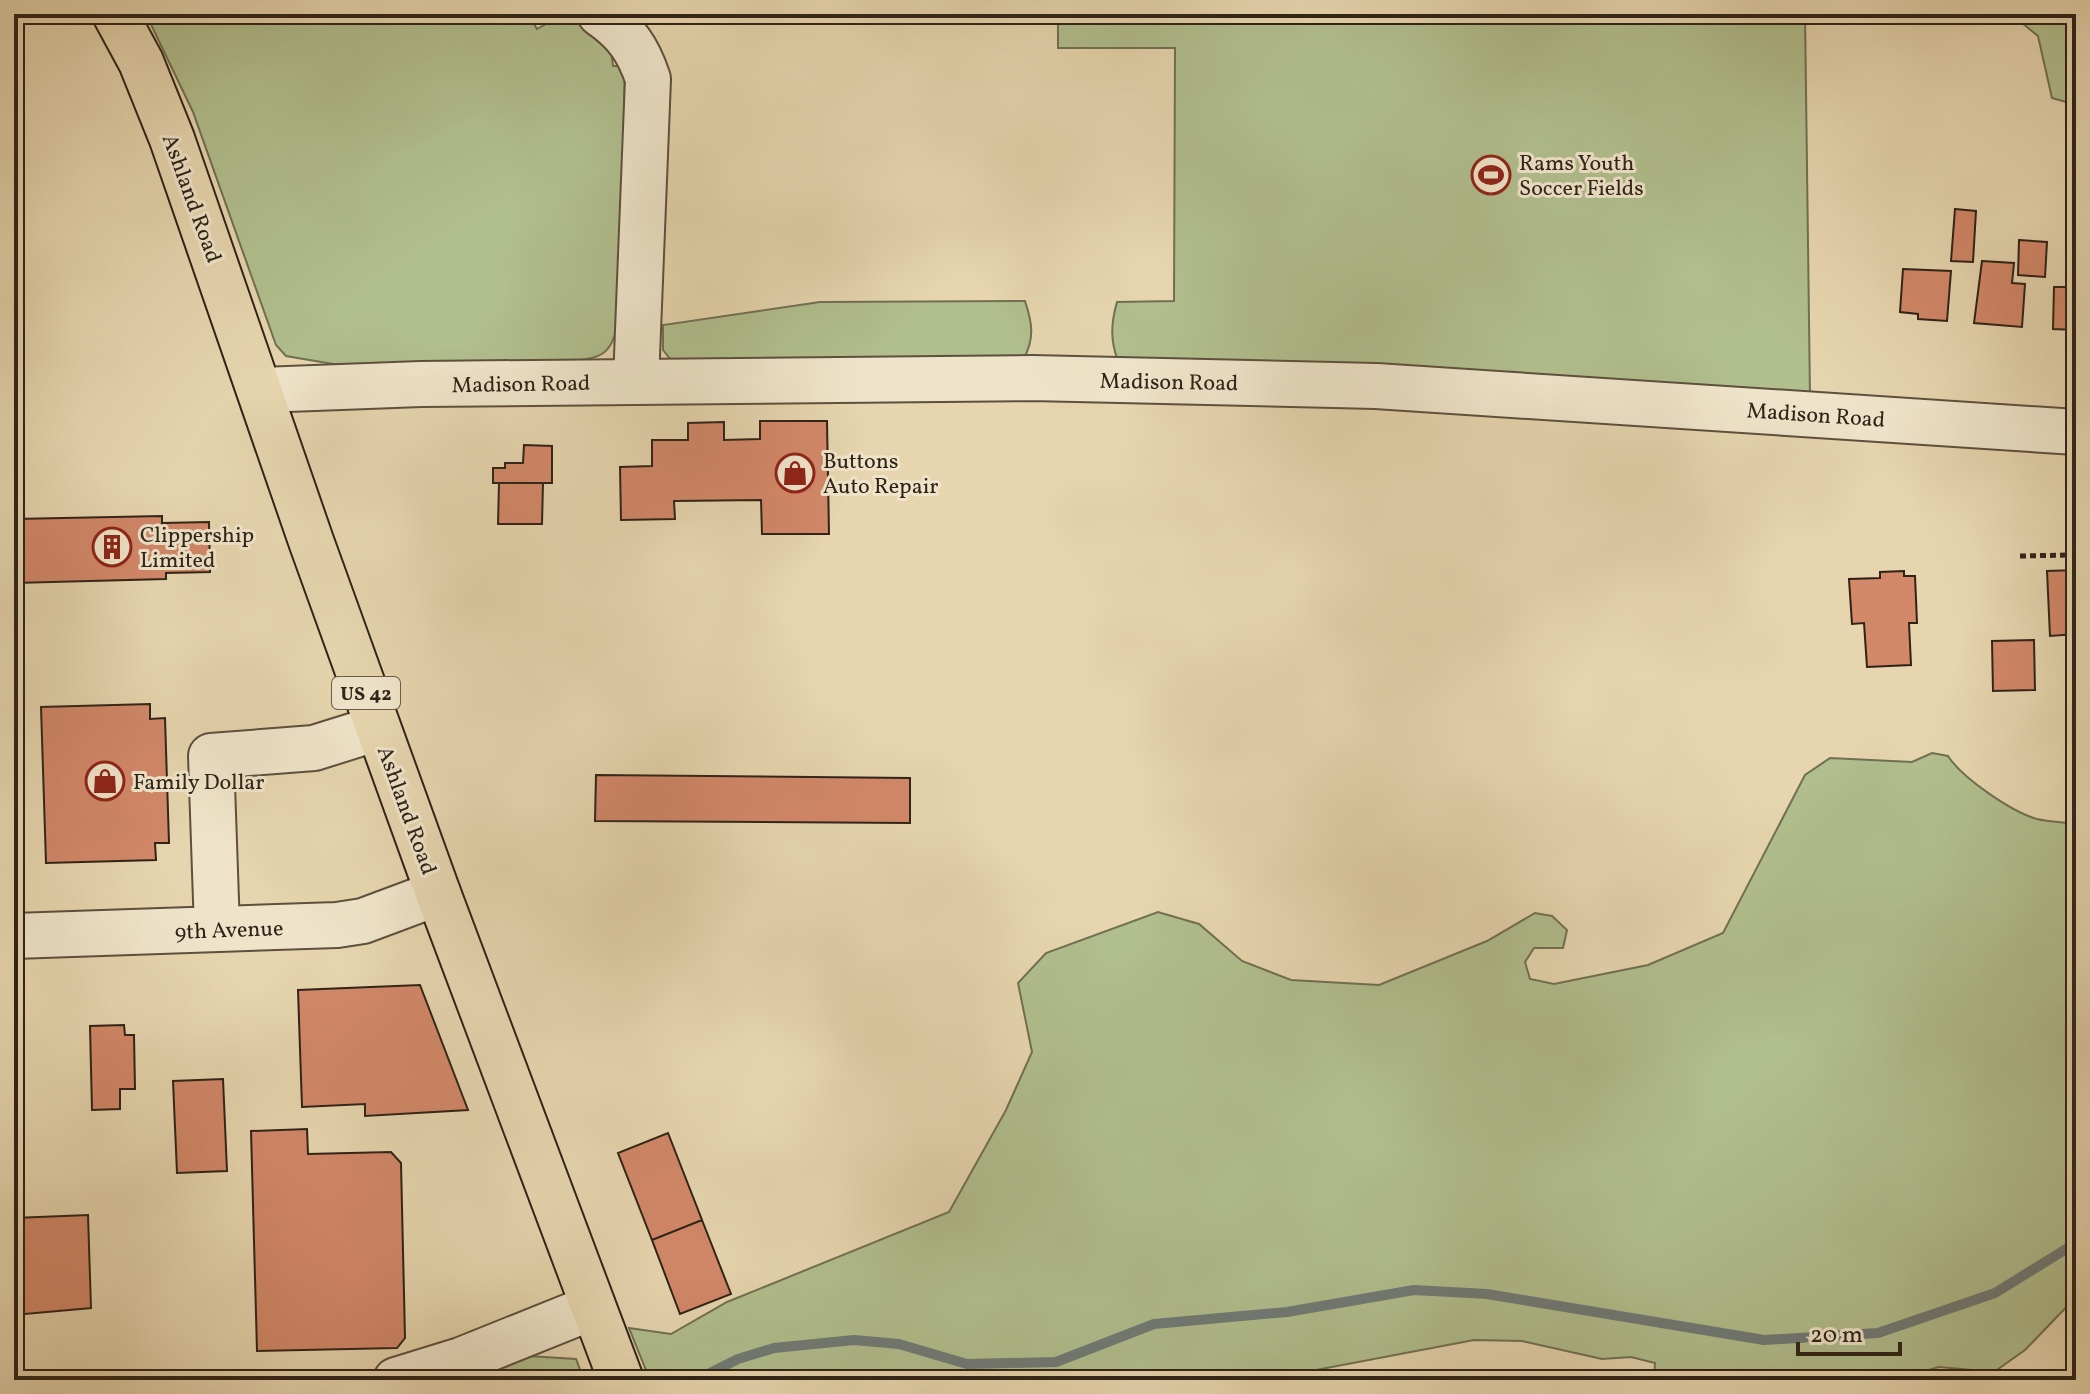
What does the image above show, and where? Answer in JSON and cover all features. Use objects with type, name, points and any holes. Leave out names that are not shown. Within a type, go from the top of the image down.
[{"type":"main road","name":"Ashland Road","points":[[115,14],[141,62],[172,139],[378,728],[620,1376]]},
{"type":"street","points":[[600,14],[619,27],[638,49],[648,79],[636,381]]},
{"type":"street","name":"Madison Road","points":[[261,390],[636,381],[1032,378],[1376,386],[2076,432]]},
{"type":"street","points":[[217,929],[211,756],[314,748],[378,728]]},
{"type":"street","name":"9th Avenue","points":[[14,936],[363,921],[438,893]]},
{"type":"street","points":[[396,1380],[461,1360],[593,1307]]},
{"type":"path","points":[[2020,556],[2072,555],[2072,562]]},
{"type":"green space","points":[[146,14],[528,14],[537,29],[564,14],[610,42],[613,66],[625,66],[619,321],[608,348],[597,356],[568,361],[339,365],[286,356],[276,345],[193,112]]},
{"type":"green space","name":"Rams Youth Soccer Fields","points":[[1058,14],[1805,14],[1810,396],[1118,361],[1112,332],[1117,302],[1174,301],[1175,48],[1058,48]]},
{"type":"green space","points":[[2011,14],[2076,14],[2076,105],[2052,98],[2038,36]]},
{"type":"green space","points":[[1025,301],[1031,330],[1030,344],[1024,358],[671,360],[663,350],[663,325],[820,302]]},
{"type":"green space","points":[[1932,753],[1948,756],[1988,793],[2027,815],[2076,824],[2076,1297],[2025,1350],[1994,1372],[1939,1367],[1894,1380],[1654,1380],[1655,1363],[1631,1357],[1602,1359],[1522,1341],[1474,1340],[1263,1380],[650,1380],[629,1328],[671,1334],[727,1302],[949,1212],[1006,1110],[1032,1052],[1018,983],[1046,953],[1158,912],[1199,924],[1242,961],[1291,980],[1379,985],[1487,941],[1535,913],[1552,916],[1567,930],[1563,948],[1534,948],[1525,962],[1530,979],[1554,984],[1648,965],[1723,933],[1805,775],[1830,758],[1912,762]]},
{"type":"green space","points":[[528,1356],[576,1359],[584,1380],[464,1380]]},
{"type":"building","points":[[1955,209],[1976,211],[1973,262],[1951,261]]},
{"type":"building","points":[[2019,240],[2047,242],[2045,277],[2018,275]]},
{"type":"building","points":[[1982,261],[2014,263],[2012,283],[2025,284],[2022,327],[1974,323]]},
{"type":"building","points":[[1903,269],[1951,271],[1947,321],[1918,319],[1918,314],[1900,312]]},
{"type":"building","points":[[2054,287],[2076,287],[2076,330],[2053,329]]},
{"type":"building","points":[[760,421],[827,421],[829,534],[762,534],[761,500],[674,501],[675,519],[621,520],[620,467],[652,466],[652,440],[688,440],[688,423],[724,422],[724,440],[760,439]]},
{"type":"building","points":[[524,445],[552,446],[552,483],[493,483],[493,468],[505,468],[505,463],[523,463]]},
{"type":"building","points":[[499,483],[543,483],[542,524],[498,524]]},
{"type":"building","name":"Clippership Limited","points":[[162,516],[162,523],[209,522],[210,572],[166,573],[166,579],[14,583],[14,519]]},
{"type":"building","points":[[2076,570],[2076,634],[2050,636],[2047,571]]},
{"type":"building","points":[[1904,571],[1904,576],[1915,576],[1917,623],[1909,623],[1911,665],[1867,667],[1864,623],[1852,624],[1849,579],[1880,578],[1880,572]]},
{"type":"building","points":[[2034,640],[2035,690],[1993,691],[1992,641]]},
{"type":"building","name":"Family Dollar","points":[[150,704],[150,719],[165,718],[169,843],[155,843],[156,860],[46,863],[41,707]]},
{"type":"building","points":[[596,775],[910,778],[910,823],[595,821]]},
{"type":"building","points":[[420,985],[468,1110],[365,1116],[365,1104],[302,1107],[298,990]]},
{"type":"building","points":[[124,1025],[125,1035],[134,1035],[135,1089],[120,1089],[120,1109],[92,1110],[90,1026]]},
{"type":"building","points":[[223,1079],[227,1171],[177,1173],[173,1081]]},
{"type":"building","points":[[307,1129],[308,1154],[391,1152],[401,1163],[405,1338],[397,1348],[257,1351],[251,1131]]},
{"type":"building","points":[[668,1133],[702,1220],[652,1240],[618,1153]]},
{"type":"building","points":[[88,1215],[91,1308],[14,1315],[14,1218]]},
{"type":"building","points":[[702,1220],[731,1294],[680,1314],[652,1240]]},
{"type":"waterway","points":[[696,1380],[738,1359],[774,1348],[854,1340],[899,1344],[967,1364],[1056,1362],[1154,1324],[1287,1312],[1414,1290],[1487,1294],[1764,1340],[1878,1333],[1995,1293],[2076,1243]]},
{"type":"place","name":"Rams Youth Soccer Fields","points":[[1491,175]]},
{"type":"place","name":"Buttons Auto Repair","points":[[795,473]]},
{"type":"place","name":"Clippership Limited","points":[[112,547]]},
{"type":"place","name":"Family Dollar","points":[[105,781]]}]
